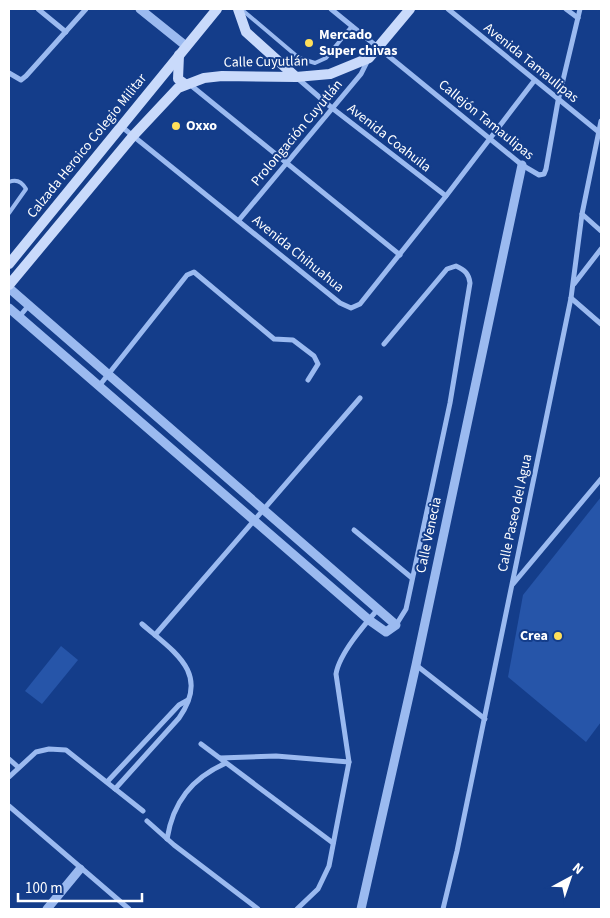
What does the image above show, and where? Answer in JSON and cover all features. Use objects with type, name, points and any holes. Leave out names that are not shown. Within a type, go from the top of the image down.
[{"type":"main road","name":"Calzada Heroico Colegio Militar","points":[[9,264],[217,9]]},
{"type":"main road","points":[[240,9],[246,32],[296,77]]},
{"type":"main road","name":"Calle Cuyutlán","points":[[186,84],[222,76],[296,77],[330,74],[369,58],[410,9]]},
{"type":"main road","points":[[182,50],[177,75],[178,79],[186,84]]},
{"type":"main road","name":"Calzada Heroico Colegio Militar","points":[[9,287],[133,136],[172,93],[186,84]]},
{"type":"street","points":[[38,9],[66,32]]},
{"type":"street","points":[[9,73],[21,80],[86,9]]},
{"type":"street","points":[[140,9],[182,50]]},
{"type":"street","name":"Callejón Tamaulipas","points":[[331,9],[522,165],[539,175],[544,174],[558,100],[580,9]]},
{"type":"street","name":"Avenida Tamaulipas","points":[[448,9],[600,133]]},
{"type":"street","points":[[566,9],[578,18]]},
{"type":"street","name":"Prolongación Cuyutlán","points":[[239,220],[361,74],[369,58]]},
{"type":"street","name":"Avenida Coahuila","points":[[296,77],[332,108],[446,196]]},
{"type":"street","name":"Avenida Chihuahua","points":[[122,126],[340,303],[351,308],[360,304],[400,255],[491,140],[534,81]]},
{"type":"street","points":[[186,84],[400,255]]},
{"type":"street","name":"Calle Paseo del Agua","points":[[443,909],[457,851],[571,298],[582,214],[601,121]]},
{"type":"street","name":"Calle Venecia","points":[[361,909],[416,665],[522,165]]},
{"type":"street","points":[[582,214],[601,231]]},
{"type":"street","points":[[573,285],[601,249]]},
{"type":"street","points":[[9,308],[369,620],[386,632],[396,625],[406,609],[450,403],[470,283],[464,269],[456,266],[447,269],[384,344]]},
{"type":"street","points":[[99,386],[188,275],[194,272],[274,339],[293,340],[314,356],[318,364],[308,380]]},
{"type":"street","points":[[9,287],[295,534],[396,625]]},
{"type":"street","points":[[571,298],[601,324]]},
{"type":"street","points":[[19,317],[29,306]]},
{"type":"street","points":[[155,636],[263,508],[360,398]]},
{"type":"street","points":[[134,416],[145,405]]},
{"type":"street","points":[[185,460],[194,448]]},
{"type":"street","points":[[512,585],[601,478]]},
{"type":"street","points":[[224,493],[233,482]]},
{"type":"street","points":[[354,530],[412,578]]},
{"type":"street","points":[[285,546],[295,534]]},
{"type":"street","points":[[297,909],[318,889],[325,877],[334,843],[349,762],[336,674],[337,668],[378,609]]},
{"type":"street","points":[[115,789],[179,718],[188,700],[193,683],[184,663],[142,624]]},
{"type":"street","points":[[416,665],[484,719]]},
{"type":"street","points":[[107,782],[172,712],[188,700]]},
{"type":"street","points":[[201,744],[334,843]]},
{"type":"street","points":[[9,777],[36,752],[49,749],[66,750],[143,811]]},
{"type":"street","points":[[219,758],[276,756],[349,762]]},
{"type":"street","points":[[9,759],[18,767]]},
{"type":"street","points":[[167,839],[174,811],[190,786],[201,777],[226,763]]},
{"type":"street","points":[[9,806],[128,909]]},
{"type":"street","points":[[147,821],[167,839],[258,909]]},
{"type":"street","points":[[47,909],[80,869]]},
{"type":"lane","points":[[240,9],[307,62],[321,62],[352,26]]},
{"type":"lane","points":[[9,182],[16,180],[23,184],[26,189],[9,213]]},
{"type":"shaded area","name":"Crea","points":[[601,497],[601,722],[586,742],[508,677],[523,595]]},
{"type":"shaded area","points":[[61,646],[78,660],[42,704],[25,691]]},
{"type":"place","name":"Mercado Super chivas","points":[[309,43]]},
{"type":"place","name":"Oxxo","points":[[176,126]]},
{"type":"place","name":"Crea","points":[[558,636]]}]
